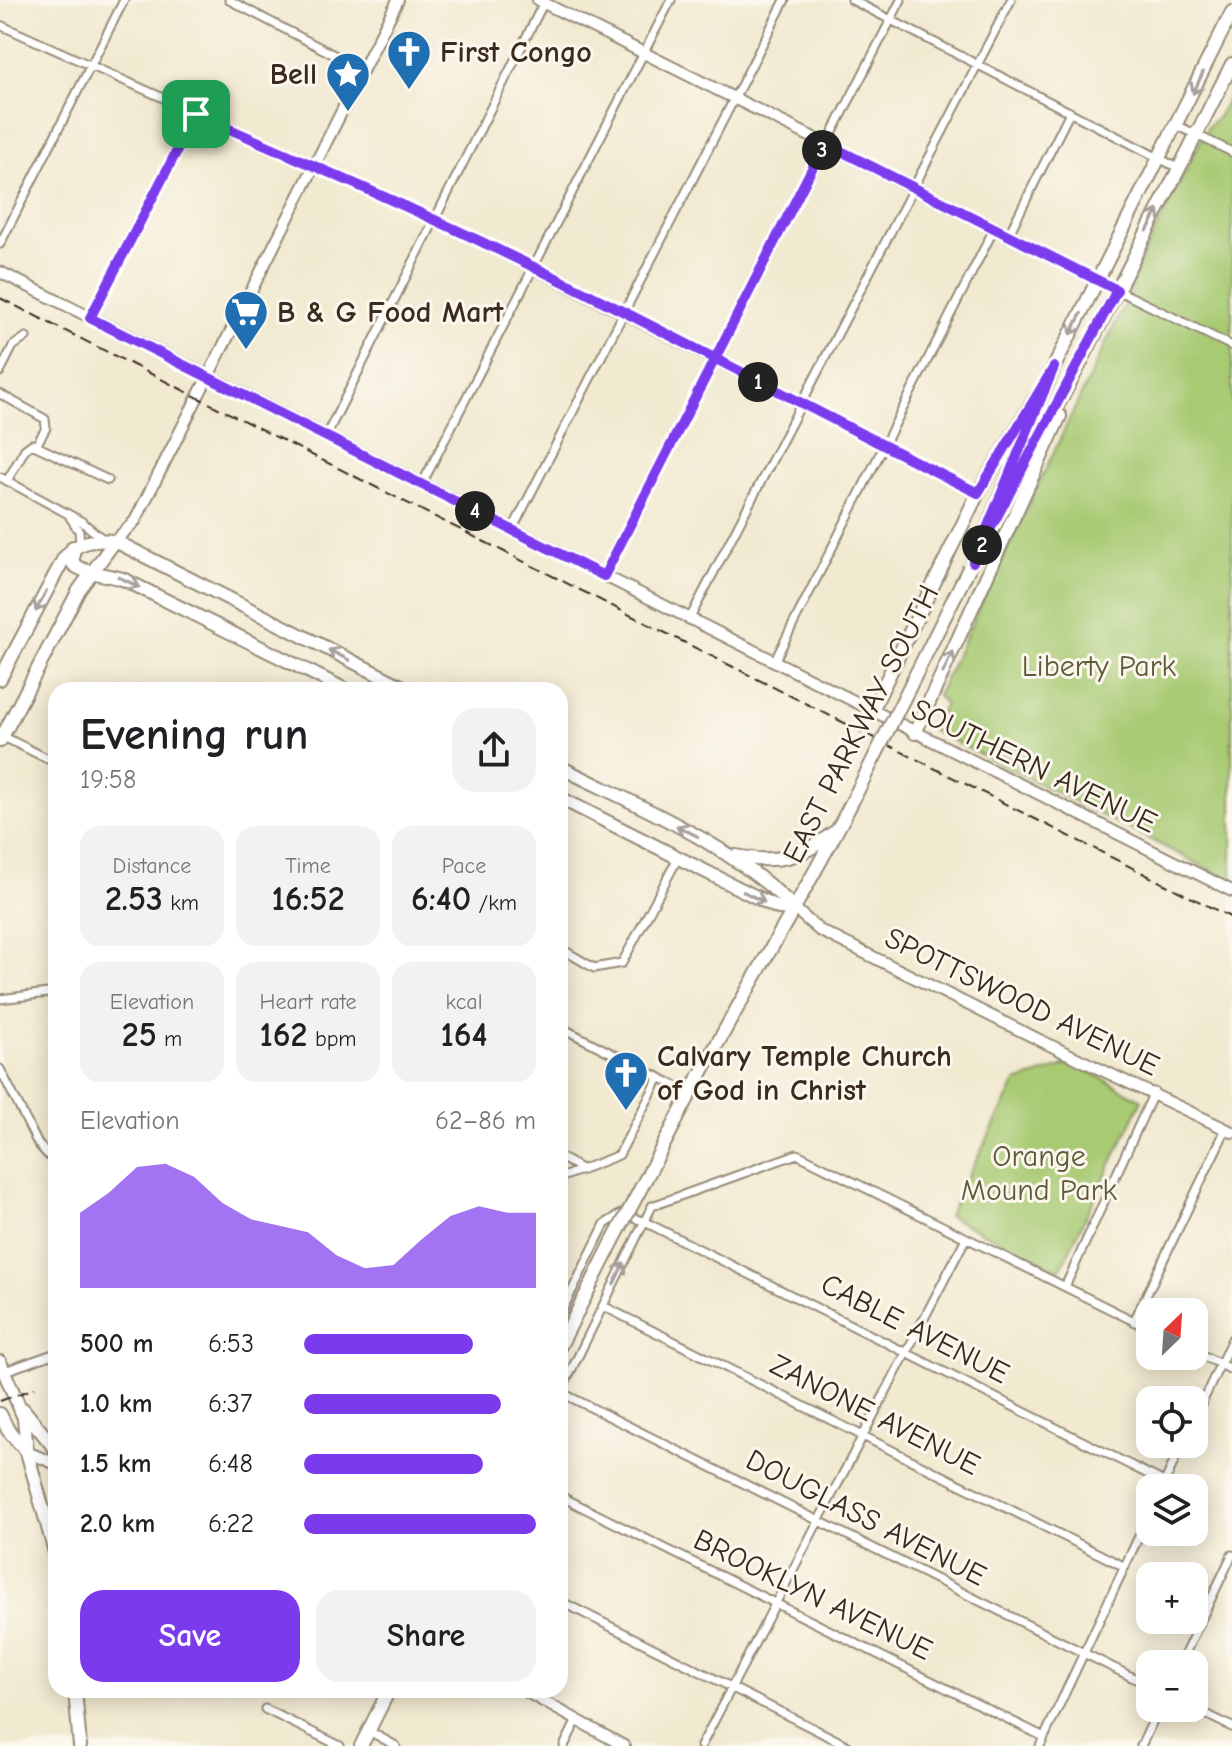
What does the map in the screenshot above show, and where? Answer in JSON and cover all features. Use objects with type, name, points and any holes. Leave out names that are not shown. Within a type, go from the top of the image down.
[{"type":"main road","points":[[1,737],[109,541],[135,521],[205,377],[398,0]]},
{"type":"main road","points":[[542,1],[642,54],[1117,290]]},
{"type":"main road","name":"EAST PARKWAY SOUTH","points":[[971,565],[1054,367],[1160,158],[1226,38],[1232,12]]},
{"type":"main road","name":"EAST PARKWAY SOUTH","points":[[568,1330],[690,1093],[770,945],[795,909],[839,828],[971,565],[1081,362],[1232,64]]},
{"type":"main road","name":"SOUTHERN AVENUE","points":[[0,272],[1232,891]]},
{"type":"main road","points":[[915,733],[1042,460],[1081,362]]},
{"type":"main road","points":[[871,712],[978,493],[1054,367]]},
{"type":"main road","points":[[0,679],[64,558],[76,546],[109,541],[393,682]]},
{"type":"main road","points":[[76,546],[73,564],[79,570],[106,572],[125,580],[330,682]]},
{"type":"main road","points":[[568,771],[732,856],[769,882],[795,909]]},
{"type":"main road","points":[[568,802],[778,908],[795,909]]},
{"type":"main road","points":[[732,856],[773,861],[792,859],[807,852],[839,828]]},
{"type":"main road","name":"SPOTTSWOOD AVENUE","points":[[795,909],[819,930],[1229,1130]]},
{"type":"main road","points":[[2,1366],[24,1418],[27,1452],[48,1527]]},
{"type":"main road","points":[[17,1400],[48,1440]]},
{"type":"main road","points":[[0,1414],[8,1430],[27,1452],[48,1461]]},
{"type":"main road","points":[[76,1698],[80,1746]]},
{"type":"main road","points":[[361,1746],[385,1698]]},
{"type":"main road","points":[[537,1698],[624,1746]]},
{"type":"street","points":[[0,244],[124,0]]},
{"type":"street","points":[[229,0],[363,70]]},
{"type":"street","points":[[422,484],[530,267],[671,0]]},
{"type":"street","points":[[512,530],[785,0]]},
{"type":"street","points":[[852,0],[1180,169]]},
{"type":"street","points":[[604,576],[901,0]]},
{"type":"street","points":[[689,620],[911,187],[1011,0]]},
{"type":"street","points":[[326,436],[436,220],[542,1]]},
{"type":"street","points":[[0,25],[436,220],[978,493]]},
{"type":"street","points":[[1008,236],[1070,112]]},
{"type":"street","points":[[90,318],[196,114]]},
{"type":"street","points":[[1178,126],[1232,152]]},
{"type":"street","points":[[773,663],[994,229]]},
{"type":"street","points":[[1117,290],[1232,346]]},
{"type":"street","points":[[0,372],[13,346],[26,337]]},
{"type":"street","points":[[0,394],[45,419],[46,428],[37,444],[25,449],[4,479],[109,541]]},
{"type":"street","points":[[37,444],[108,480]]},
{"type":"street","points":[[68,516],[79,531],[76,546]]},
{"type":"street","points":[[1,737],[48,759]]},
{"type":"street","points":[[568,953],[594,968],[622,963],[678,858]]},
{"type":"street","points":[[0,999],[48,993]]},
{"type":"street","points":[[568,1031],[690,1093]]},
{"type":"street","points":[[0,1069],[38,1144],[48,1155]]},
{"type":"street","points":[[568,1175],[619,1155],[659,1078]]},
{"type":"street","points":[[1065,1287],[1154,1092]]},
{"type":"street","points":[[568,1377],[652,1206],[797,1154],[1134,1321],[1229,1130]]},
{"type":"street","points":[[568,1162],[583,1170]]},
{"type":"street","points":[[568,1299],[605,1224],[621,1214],[643,1221]]},
{"type":"street","name":"CABLE AVENUE","points":[[643,1221],[907,1351],[1142,1474]]},
{"type":"street","points":[[701,1746],[966,1238]]},
{"type":"street","name":"ZANONE AVENUE","points":[[603,1306],[1125,1567]]},
{"type":"street","points":[[1208,1390],[1232,1339]]},
{"type":"street","points":[[2,1366],[48,1355]]},
{"type":"street","points":[[1208,1358],[1232,1370]]},
{"type":"street","name":"DOUGLASS AVENUE","points":[[568,1397],[1136,1679]]},
{"type":"street","name":"BROOKLYN AVENUE","points":[[568,1500],[1044,1737]]},
{"type":"street","points":[[1040,1746],[1136,1543]]},
{"type":"street","points":[[1187,1650],[1232,1555]]},
{"type":"street","points":[[568,1605],[848,1746]]},
{"type":"street","points":[[265,1709],[340,1746]]},
{"type":"street","points":[[1208,1715],[1232,1727]]},
{"type":"street","points":[[564,1746],[577,1720]]},
{"type":"street","points":[[1141,1746],[1152,1722]]},
{"type":"street","points":[[369,1731],[396,1746]]},
{"type":"green space","name":"Liberty Park","points":[[1232,89],[1232,881],[932,730],[945,704],[937,696],[1129,295],[1133,286],[1131,280],[1208,126],[1219,116]]},
{"type":"green space","name":"Orange Mound Park","points":[[1074,1063],[1142,1100],[1060,1270],[948,1216],[1016,1082]]},
{"type":"railway","points":[[0,298],[1232,918]]},
{"type":"railway","points":[[0,1401],[35,1388]]},
{"type":"place","name":"First Congo","points":[[409,91]]},
{"type":"place","name":"Bell","points":[[348,113]]},
{"type":"place","name":"B & G Food Mart","points":[[246,351]]},
{"type":"place","name":"Calvary Temple Church of God in Christ","points":[[626,1112]]},
{"type":"route","points":[[196,114],[90,318],[604,576],[715,361],[825,143],[1117,290],[973,562],[1054,367],[978,493],[715,361],[622,313],[436,220],[196,114]]}]
